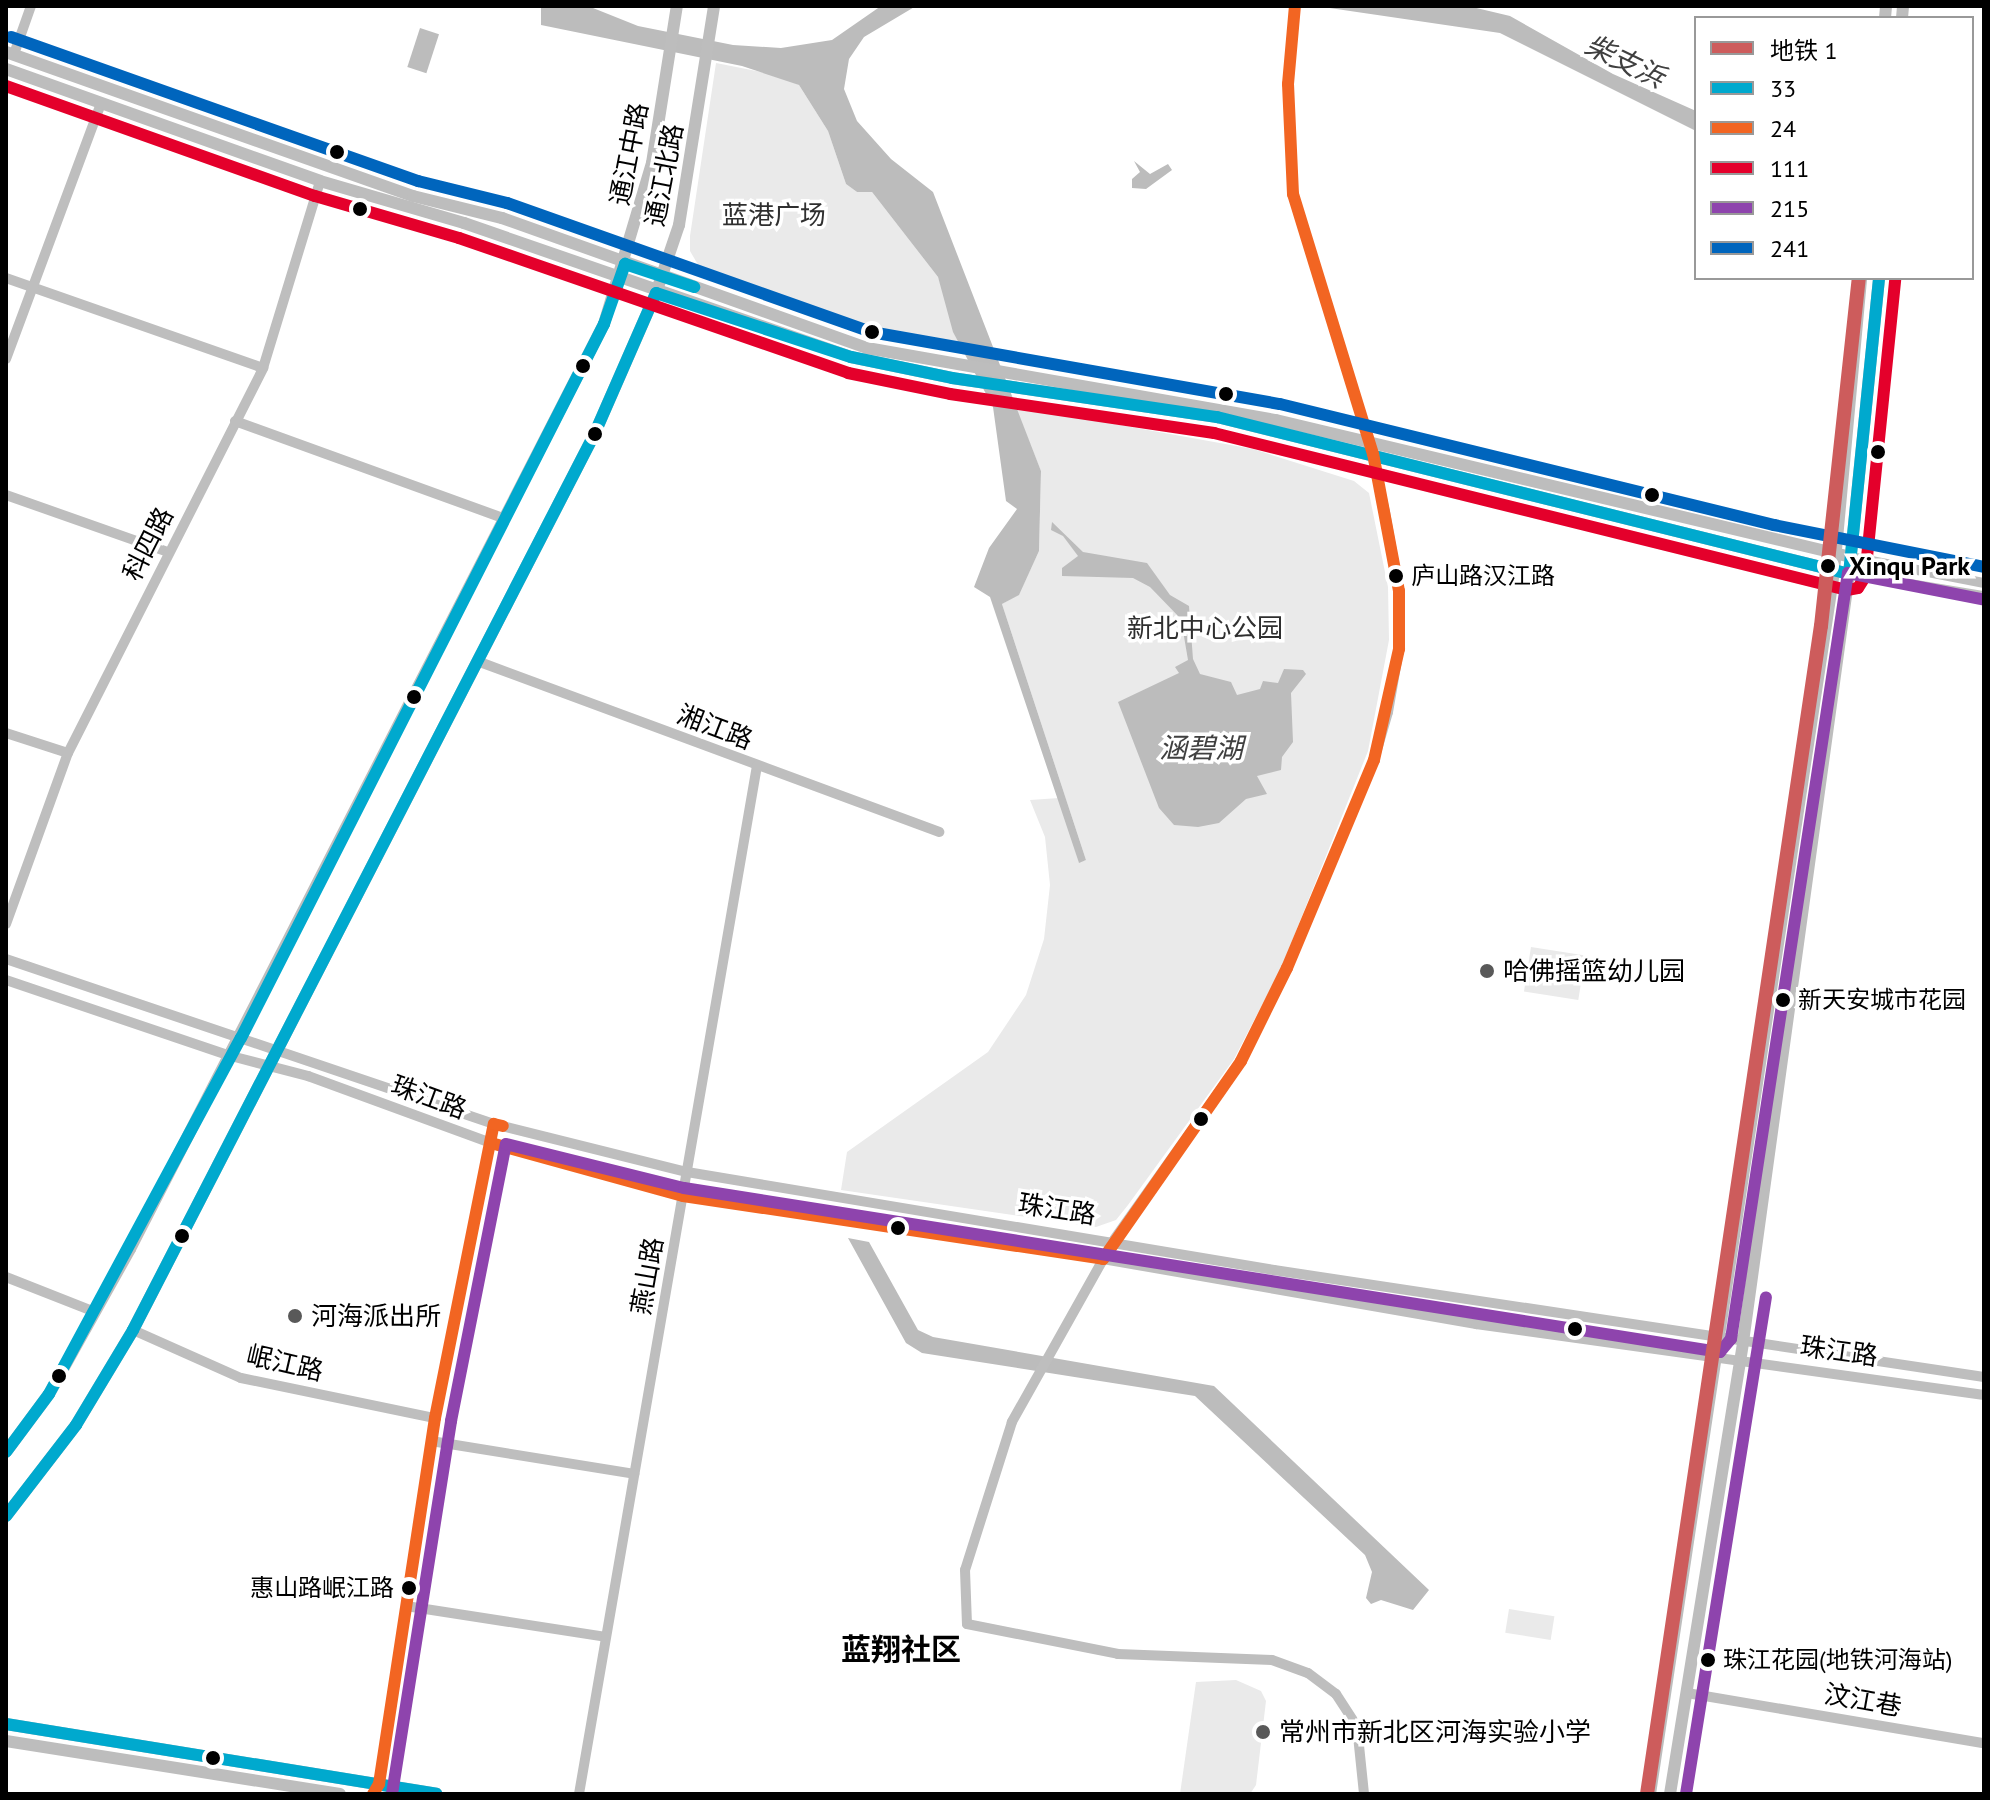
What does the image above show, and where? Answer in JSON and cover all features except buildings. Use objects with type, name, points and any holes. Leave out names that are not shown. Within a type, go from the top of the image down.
[{"type":"main road","name":"通江北路","points":[[656,293],[679,225],[714,6]]},
{"type":"main road","name":"通江中路","points":[[6,1452],[49,1394],[241,1038],[604,324],[625,264],[652,163],[676,13]]},
{"type":"main road","points":[[10,53],[339,170],[502,218],[807,330],[1019,382],[1217,417],[1849,574]]},
{"type":"main road","points":[[6,69],[320,181],[464,223],[656,293],[851,357],[974,381],[1019,382],[1170,399],[1369,441],[1851,557]]},
{"type":"main road","points":[[1650,1794],[1712,1355],[1834,571],[1861,280]]},
{"type":"main road","points":[[1670,1794],[1741,1359],[1849,574],[1879,280]]},
{"type":"main road","points":[[6,1516],[76,1425],[133,1330],[594,435],[656,293]]},
{"type":"main road","points":[[6,1724],[378,1791],[436,1794]]},
{"type":"main road","points":[[6,1741],[340,1794]]},
{"type":"street","points":[[10,53],[31,6]]},
{"type":"street","points":[[1295,6],[1288,84],[1293,194],[1373,454],[1399,591],[1399,649],[1374,760],[1299,942],[1241,1061],[1114,1240],[1012,1422],[965,1570],[967,1624],[1118,1654],[1272,1660],[1308,1673],[1336,1694],[1357,1726],[1364,1794]]},
{"type":"street","points":[[6,359],[101,104]]},
{"type":"street","name":"科四路","points":[[6,924],[68,753],[263,368],[320,181]]},
{"type":"street","points":[[6,278],[263,368]]},
{"type":"street","points":[[235,421],[505,519]]},
{"type":"street","points":[[6,495],[168,552]]},
{"type":"street","points":[[1851,557],[1984,583]]},
{"type":"street","points":[[1849,574],[1984,596]]},
{"type":"street","name":"湘江路","points":[[477,661],[939,832]]},
{"type":"street","points":[[6,733],[68,753]]},
{"type":"street","name":"燕山路","points":[[579,1794],[757,766]]},
{"type":"street","name":"珠江路","points":[[6,959],[280,1049],[494,1124],[687,1172],[1743,1342],[1984,1377]]},
{"type":"street","name":"珠江路","points":[[6,980],[491,1143],[683,1196],[1103,1259],[1476,1324],[1984,1395]]},
{"type":"street","points":[[378,1791],[435,1418],[494,1124]]},
{"type":"street","points":[[6,1277],[95,1312]]},
{"type":"street","name":"岷江路","points":[[133,1330],[241,1378],[435,1418]]},
{"type":"street","points":[[431,1441],[634,1474]]},
{"type":"street","points":[[406,1606],[606,1637]]},
{"type":"street","name":"汶江巷","points":[[1687,1693],[1984,1743]]},
{"type":"green space","name":"蓝港广场","points":[[716,63],[781,76],[799,85],[828,131],[846,184],[857,192],[872,192],[938,277],[965,355],[704,275],[690,251],[690,236]]},
{"type":"green space","name":"新北中心公园","points":[[1015,406],[1253,449],[1354,481],[1369,493],[1388,587],[1389,640],[1368,751],[1282,966],[1234,1059],[1116,1220],[1096,1227],[841,1190],[847,1152],[988,1052],[1026,995],[1044,939],[1050,885],[1045,837],[1030,800],[1059,798],[1079,862],[1086,860],[1002,604],[1019,594],[1039,551],[1041,471]]},
{"type":"green space","points":[[1531,947],[1585,956],[1578,1000],[1524,991]]},
{"type":"green space","points":[[1509,1609],[1554,1616],[1551,1640],[1505,1633]]},
{"type":"green space","points":[[1236,1680],[1261,1691],[1266,1701],[1256,1785],[1250,1794],[1180,1794],[1196,1682]]},
{"type":"water","points":[[541,6],[588,6],[638,26],[733,45],[781,48],[832,40],[881,6],[916,6],[864,37],[849,59],[844,89],[857,121],[891,159],[933,192],[1041,471],[1039,551],[1019,595],[1002,604],[1086,860],[1079,863],[990,597],[974,587],[989,548],[1017,509],[1006,501],[993,407],[953,332],[938,277],[872,192],[857,192],[846,184],[828,131],[799,85],[742,66],[541,25]]},
{"type":"water","points":[[1316,6],[1468,6],[1510,16],[1613,74],[1694,110],[1694,130],[1500,33]]},
{"type":"water","points":[[420,28],[439,34],[426,73],[407,67]]},
{"type":"water","points":[[1134,161],[1150,174],[1168,164],[1172,170],[1146,189],[1132,188],[1132,179],[1140,172]]},
{"type":"water","name":"涵碧湖","points":[[1052,522],[1083,552],[1147,563],[1170,595],[1189,606],[1193,659],[1200,674],[1231,682],[1237,695],[1260,689],[1263,681],[1278,683],[1284,669],[1303,670],[1306,674],[1291,693],[1293,742],[1282,757],[1281,770],[1257,776],[1267,794],[1246,799],[1219,823],[1198,827],[1174,825],[1159,808],[1118,702],[1179,673],[1175,667],[1188,660],[1181,619],[1150,587],[1133,578],[1062,576],[1062,568],[1078,556],[1063,536],[1051,530]]},
{"type":"water","points":[[848,1238],[869,1242],[918,1330],[933,1337],[1214,1386],[1429,1590],[1413,1610],[1381,1600],[1371,1604],[1366,1598],[1372,1572],[1365,1555],[1195,1396],[922,1353],[906,1343]]},
{"type":"metro line","name":"1","points":[[1647,1794],[1821,626],[1859,280]]},
{"type":"transit line","name":"24","points":[[491,1143],[683,1196],[1103,1259],[1241,1061],[1287,968],[1374,760],[1399,649],[1399,591],[1373,454],[1293,194],[1288,84],[1295,6]]},
{"type":"transit line","name":"241","points":[[11,37],[418,181],[507,203],[871,332],[1280,404],[1774,525],[1984,567]]},
{"type":"transit line","name":"111","points":[[6,86],[315,196],[459,238],[848,373],[950,394],[1214,433],[1847,590],[1858,588],[1865,577],[1895,280]]},
{"type":"transit line","name":"33","points":[[6,1452],[49,1394],[241,1038],[604,324],[625,264],[694,287]]},
{"type":"transit line","name":"33","points":[[6,1516],[76,1425],[133,1330],[594,435],[656,293],[851,357],[952,378],[1217,417],[1849,574],[1879,280]]},
{"type":"transit line","name":"215","points":[[392,1794],[451,1421],[506,1144],[684,1188],[1720,1352],[1731,1339],[1848,573],[1981,599]]},
{"type":"transit line","name":"24","points":[[373,1794],[379,1784],[435,1418],[494,1124],[503,1126]]},
{"type":"transit line","name":"215","points":[[1686,1794],[1766,1297]]},
{"type":"transit line","name":"33","points":[[6,1724],[436,1794]]},
{"type":"place","name":"Xinqu Park","points":[[1828,566]]},
{"type":"place","name":"庐山路汉江路","points":[[1396,576]]},
{"type":"place","name":"哈佛摇篮幼儿园","points":[[1487,971]]},
{"type":"place","name":"新天安城市花园","points":[[1783,1000]]},
{"type":"place","name":"河海派出所","points":[[295,1316]]},
{"type":"place","name":"惠山路岷江路","points":[[409,1588]]},
{"type":"place","name":"珠江花园(地铁河海站)","points":[[1708,1660]]},
{"type":"place","name":"常州市新北区河海实验小学","points":[[1263,1732]]},
{"type":"district","name":"蓝翔社区","points":[[901,1649]]},
{"type":"water label","name":"柴支浜","points":[[1625,61]]}]
